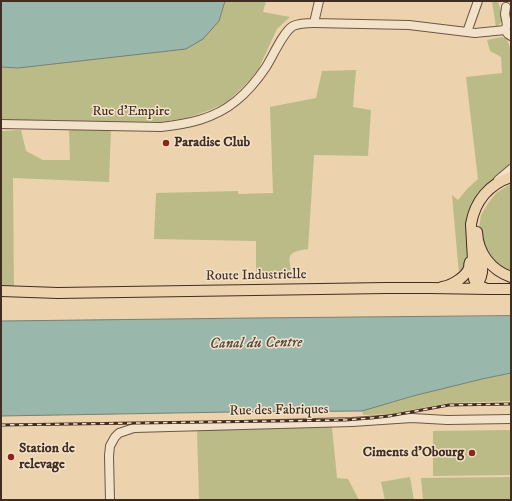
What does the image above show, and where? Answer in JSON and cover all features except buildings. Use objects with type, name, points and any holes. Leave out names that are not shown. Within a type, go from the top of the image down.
[{"type":"main road","points":[[430,288],[446,286],[461,278],[466,273],[470,262],[471,224],[472,215],[475,208],[480,199],[489,189],[511,177]]},
{"type":"main road","points":[[474,287],[480,281],[482,275],[478,224],[482,208],[498,189],[511,183]]},
{"type":"main road","points":[[471,224],[473,275],[475,282],[474,287]]},
{"type":"main road","points":[[480,247],[484,256],[492,266],[511,277]]},
{"type":"main road","name":"Route Industrielle","points":[[1,291],[58,293],[474,287],[511,289]]},
{"type":"street","points":[[314,23],[319,1]]},
{"type":"street","points":[[467,32],[478,1]]},
{"type":"street","points":[[507,6],[505,14],[508,28]]},
{"type":"street","name":"Rue d'Empire","points":[[1,124],[161,127],[179,125],[209,117],[236,101],[253,84],[265,68],[284,35],[289,29],[299,24],[409,25],[467,32],[508,28]]},
{"type":"street","points":[[489,189],[497,180],[511,169]]},
{"type":"street","name":"Rue des Fabriques","points":[[110,500],[110,446],[119,433],[134,428],[352,422],[412,418],[447,420],[511,419]]},
{"type":"green space","points":[[225,1],[266,1],[263,12],[290,17],[277,29],[258,70],[227,102],[210,110],[186,118],[161,122],[1,120],[1,67],[18,68],[219,21]]},
{"type":"green space","points":[[492,1],[498,1],[502,15],[501,22],[496,27]]},
{"type":"green space","points":[[502,37],[507,39],[511,50],[511,166],[468,224],[468,263],[459,274],[452,195],[458,200],[478,179],[466,77],[502,73],[501,57],[490,51],[487,40]]},
{"type":"green space","points":[[356,70],[353,107],[371,110],[368,156],[314,155],[308,249],[293,253],[290,256],[291,272],[289,277],[273,280],[256,280],[256,241],[154,239],[156,193],[238,191],[238,194],[273,193],[270,107],[316,98],[322,71]]},
{"type":"green space","points":[[69,129],[111,129],[109,182],[13,178],[14,292],[1,291],[1,131],[21,130],[26,151],[43,160],[70,160]]},
{"type":"green space","points":[[511,184],[511,275],[497,267],[480,239],[479,228],[481,215],[489,202],[496,193]]},
{"type":"green space","points":[[511,373],[511,401],[450,403],[390,414],[363,415],[362,411],[399,400],[455,385]]},
{"type":"green space","points":[[332,427],[337,478],[348,479],[359,500],[199,500],[197,429]]},
{"type":"green space","name":"Ciments d'Obourg","points":[[511,430],[511,475],[433,476],[433,431]]},
{"type":"green space","points":[[410,477],[414,500],[385,500],[381,482]]},
{"type":"green space","points":[[511,477],[511,500],[423,500],[421,478]]},
{"type":"water","points":[[1,1],[225,1],[219,21],[203,39],[186,49],[18,68],[1,67]]},
{"type":"water","name":"Canal du Centre","points":[[511,316],[511,373],[413,396],[362,411],[1,416],[1,321]]},
{"type":"railway","points":[[1,425],[345,420],[389,416],[449,405],[511,404]]},
{"type":"place","name":"Paradise Club","points":[[166,143]]},
{"type":"place","name":"Ciments d'Obourg","points":[[472,453]]},
{"type":"place","name":"Station de relevage","points":[[11,457]]}]
